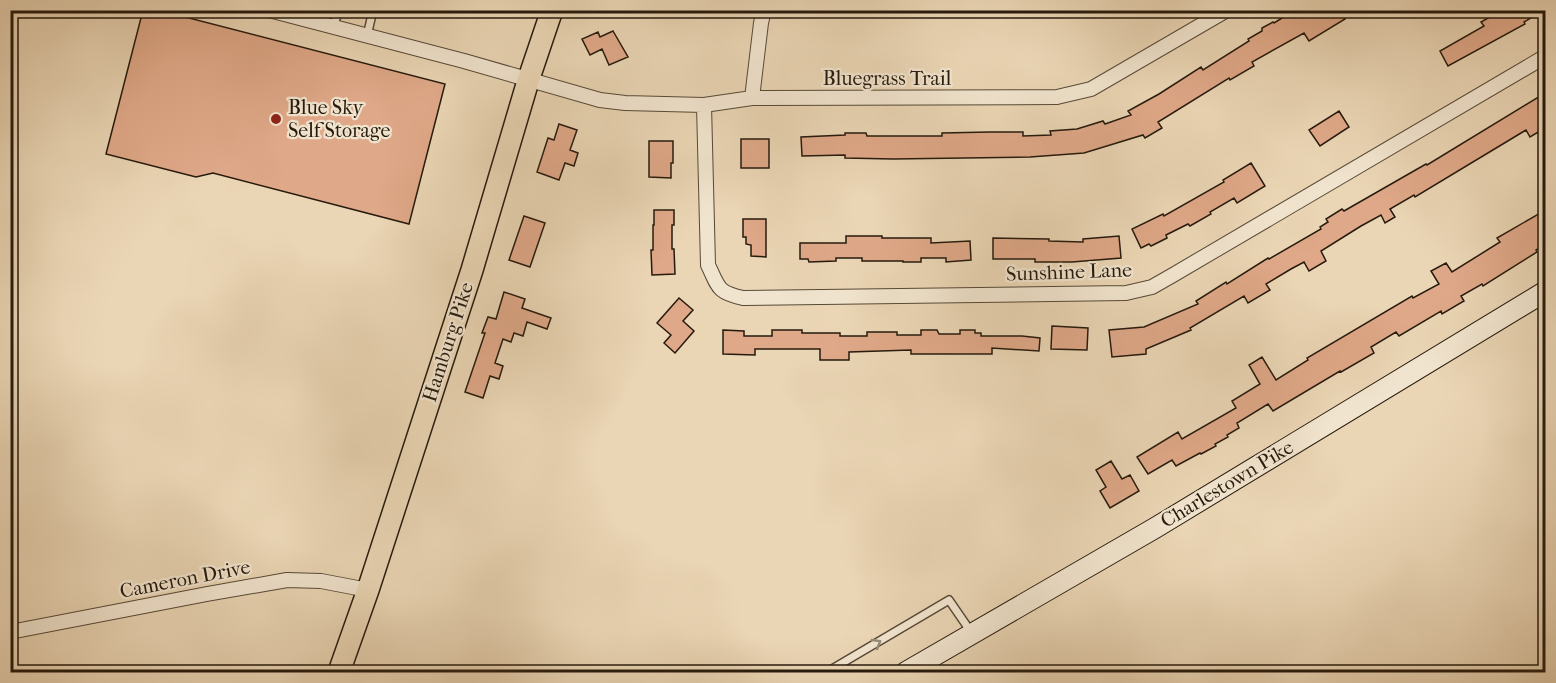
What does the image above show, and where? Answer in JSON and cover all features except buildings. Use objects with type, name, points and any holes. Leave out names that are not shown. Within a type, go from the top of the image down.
[{"type":"main road","name":"Hamburg Pike","points":[[339,672],[472,270],[528,81],[552,10]]},
{"type":"street","name":"Bluegrass Trail","points":[[269,10],[464,61],[600,100],[704,105],[752,98],[1057,97],[1091,89],[1210,15],[1227,10]]},
{"type":"street","points":[[752,98],[764,10]]},
{"type":"street","name":"Sunshine Lane","points":[[704,105],[708,265],[717,284],[725,294],[743,298],[1126,293],[1152,287],[1545,56]]},
{"type":"street","name":"Charlestown Pike","points":[[906,672],[1155,528],[1545,291]]},
{"type":"street","name":"Cameron Drive","points":[[10,633],[287,580],[321,581],[368,590]]},
{"type":"lane","points":[[333,27],[339,10]]},
{"type":"lane","points":[[367,36],[373,10]]},
{"type":"lane","points":[[827,672],[949,600],[972,633]]},
{"type":"place","name":"Blue Sky Self Storage","points":[[276,119]]}]
